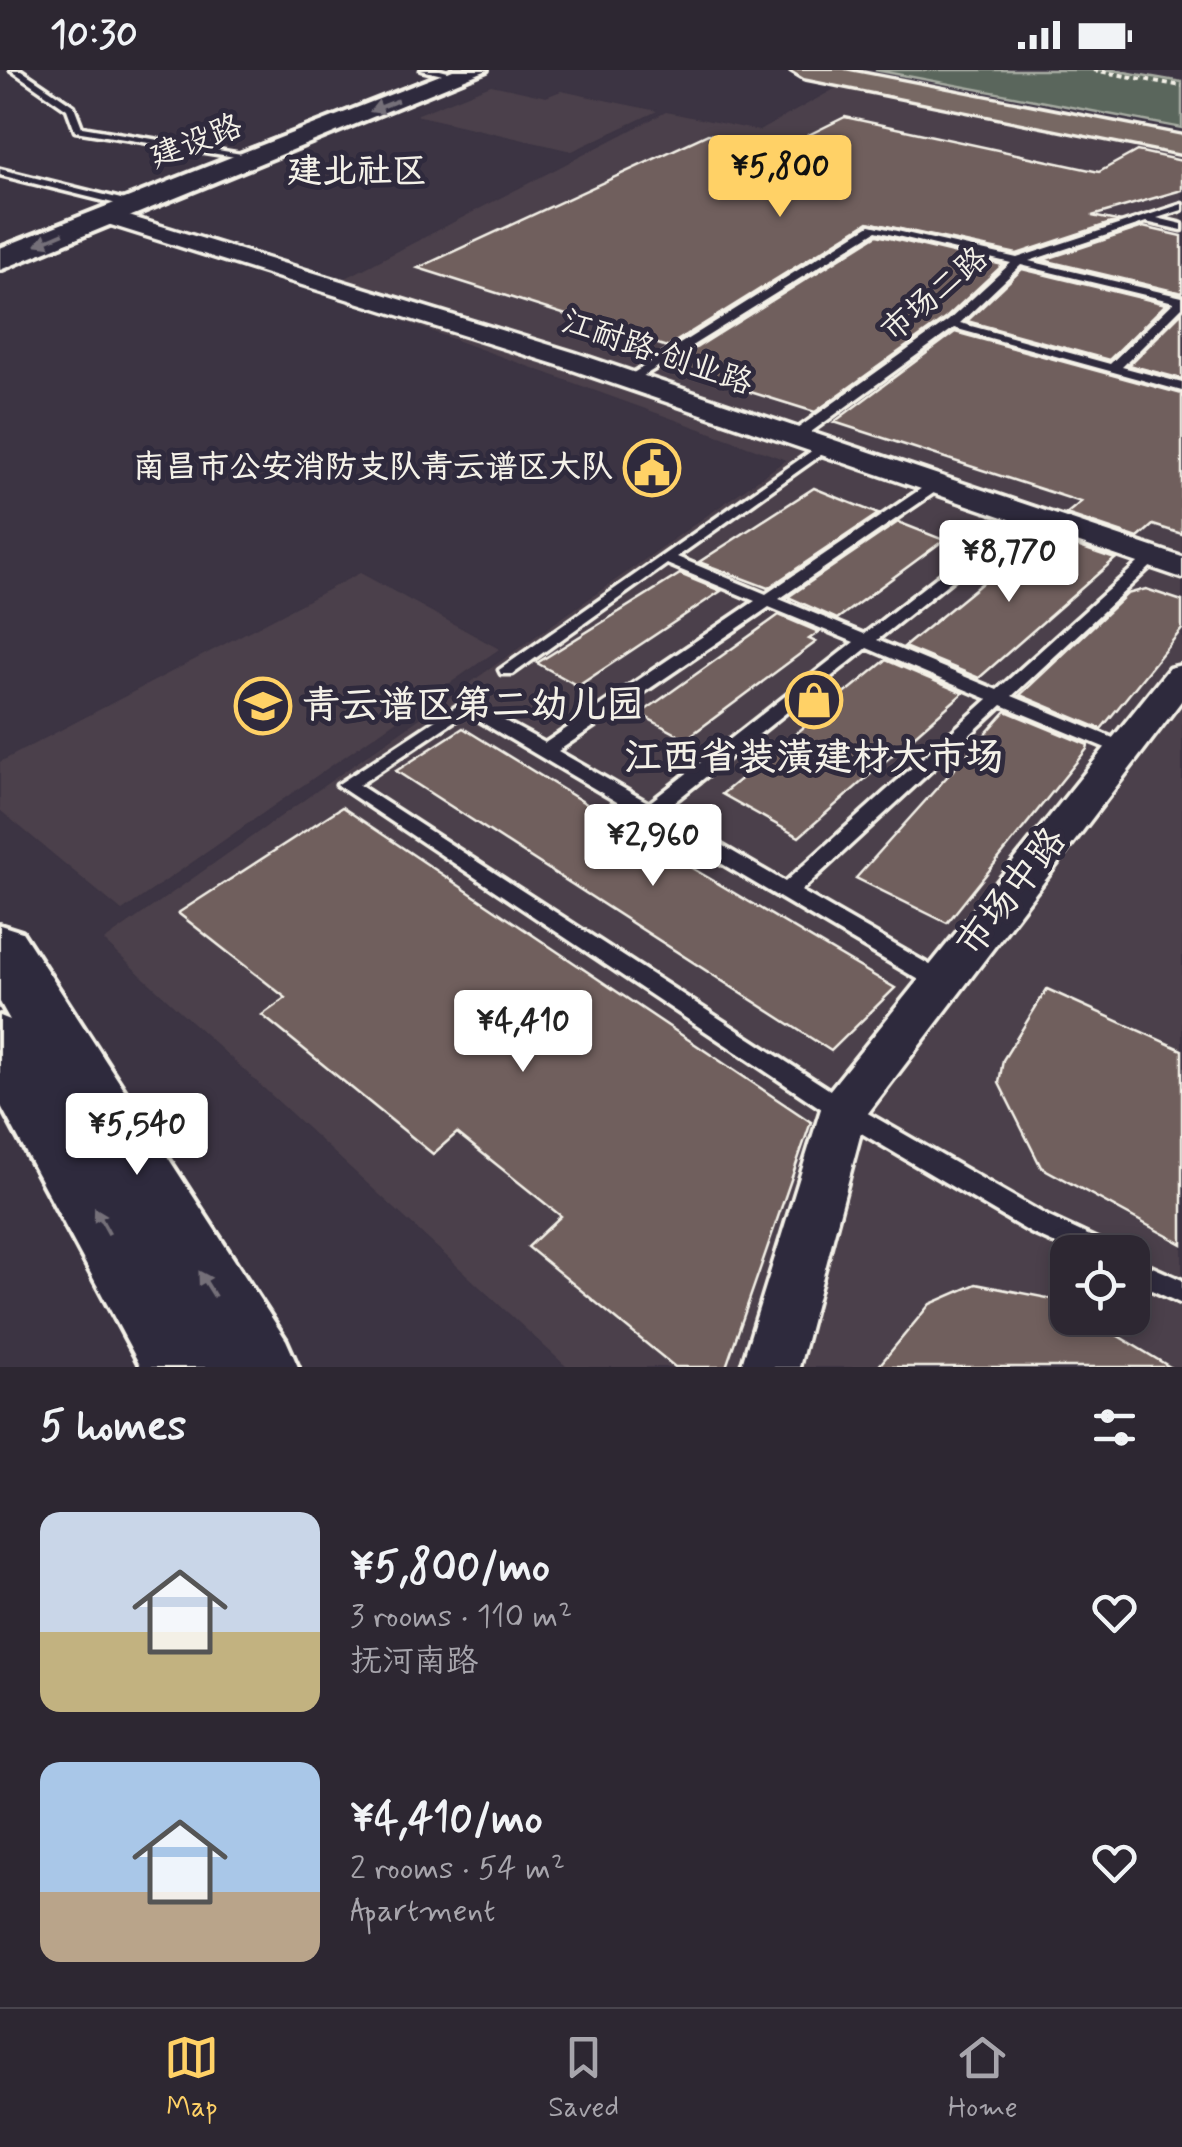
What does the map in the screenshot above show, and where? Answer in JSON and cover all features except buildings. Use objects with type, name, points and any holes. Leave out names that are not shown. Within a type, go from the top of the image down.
[{"type":"highway","points":[[804,70],[1182,144]]},
{"type":"highway","points":[[848,70],[1182,134]]},
{"type":"main road","name":"建设路","points":[[0,260],[468,73]]},
{"type":"main road","points":[[0,948],[258,1367]]},
{"type":"main road","points":[[0,1042],[184,1367]]},
{"type":"street","name":"江耐路·创业路","points":[[106,216],[628,380],[1182,568]]},
{"type":"street","name":"市场中路","points":[[842,1110],[1182,676]]},
{"type":"street","points":[[770,1367],[842,1110]]},
{"type":"lane","points":[[15,70],[72,108],[78,129],[254,157]]},
{"type":"lane","points":[[424,70],[468,73]]},
{"type":"lane","points":[[0,172],[133,205]]},
{"type":"lane","name":"市场二路","points":[[794,437],[952,324],[1020,260],[1182,208]]},
{"type":"lane","points":[[1145,219],[1182,227]]},
{"type":"lane","points":[[628,380],[874,227],[1182,300]]},
{"type":"lane","points":[[1113,368],[1182,300]]},
{"type":"lane","points":[[952,324],[1182,387]]},
{"type":"lane","points":[[507,670],[823,447]]},
{"type":"lane","points":[[546,751],[936,485]]},
{"type":"lane","points":[[650,812],[1025,515]]},
{"type":"lane","points":[[666,558],[1124,749]]},
{"type":"lane","points":[[788,892],[1152,558]]},
{"type":"lane","points":[[942,982],[466,704],[346,785],[842,1110],[1061,1235]]},
{"type":"lane","points":[[1150,1277],[1182,1292]]},
{"type":"path","points":[[1093,70],[1182,86]]},
{"type":"shaded area","points":[[875,70],[1113,70],[1182,82],[1182,128]]},
{"type":"shaded area","points":[[491,85],[546,97],[561,91],[657,111],[572,151],[416,115]]},
{"type":"shaded area","name":"江西省装潢建材大市场","points":[[840,86],[1182,154],[1182,1367],[567,1367],[104,941],[786,460],[321,291],[666,112],[759,131]]},
{"type":"shaded area","name":"青云谱区第二幼儿园","points":[[360,573],[499,649],[122,911],[0,810],[0,762]]},
{"type":"place","name":"南昌市公安消防支队青云谱区大队","points":[[652,468]]},
{"type":"place","name":"江西省装潢建材大市场","points":[[814,700]]},
{"type":"place","name":"青云谱区第二幼儿园","points":[[263,706]]},
{"type":"district","name":"建北社区","points":[[357,172]]}]
